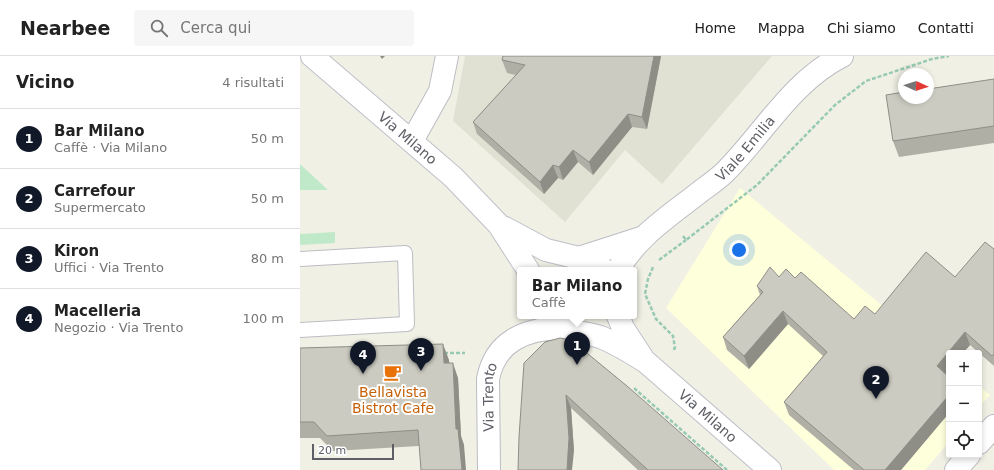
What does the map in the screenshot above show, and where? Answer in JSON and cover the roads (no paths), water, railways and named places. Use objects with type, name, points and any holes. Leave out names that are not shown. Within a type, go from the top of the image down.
[{"type":"main road","name":"Via Milano","points":[[312,56],[452,177],[499,225],[518,251],[526,267]]},
{"type":"main road","points":[[412,142],[440,91],[447,56]]},
{"type":"main road","name":"Viale Emilia","points":[[620,267],[627,255],[644,237],[724,173],[796,90],[828,63],[842,56]]},
{"type":"main road","name":"Via Milano","points":[[499,225],[546,250],[591,261],[600,267]]},
{"type":"main road","name":"Viale Emilia","points":[[579,258],[644,237]]},
{"type":"main road","points":[[553,267],[566,260],[579,258]]},
{"type":"main road","name":"Via Trento","points":[[520,337],[529,328],[534,319]]},
{"type":"main road","points":[[582,332],[593,328],[603,319]]},
{"type":"main road","name":"Via Milano","points":[[619,319],[623,328],[650,366]]},
{"type":"main road","name":"Via Milano","points":[[553,322],[570,331],[582,332],[602,338],[624,348],[650,366],[770,470]]},
{"type":"main road","name":"Via Trento","points":[[489,470],[488,380],[490,366],[497,353],[507,344],[553,322]]},
{"type":"main road","points":[[982,440],[994,426]]},
{"type":"main road","points":[[956,470],[966,458]]},
{"type":"lane","points":[[300,259],[405,253],[407,324],[300,330]]},
{"type":"place","name":"Bar Milano","points":[[577,365]]},
{"type":"place","name":"Kiron","points":[[421,371]]},
{"type":"place","name":"Bellavista Bistrot Cafe","points":[[393,372]]},
{"type":"place","name":"Macelleria","points":[[363,374]]},
{"type":"place","name":"Carrefour","points":[[876,399]]}]
